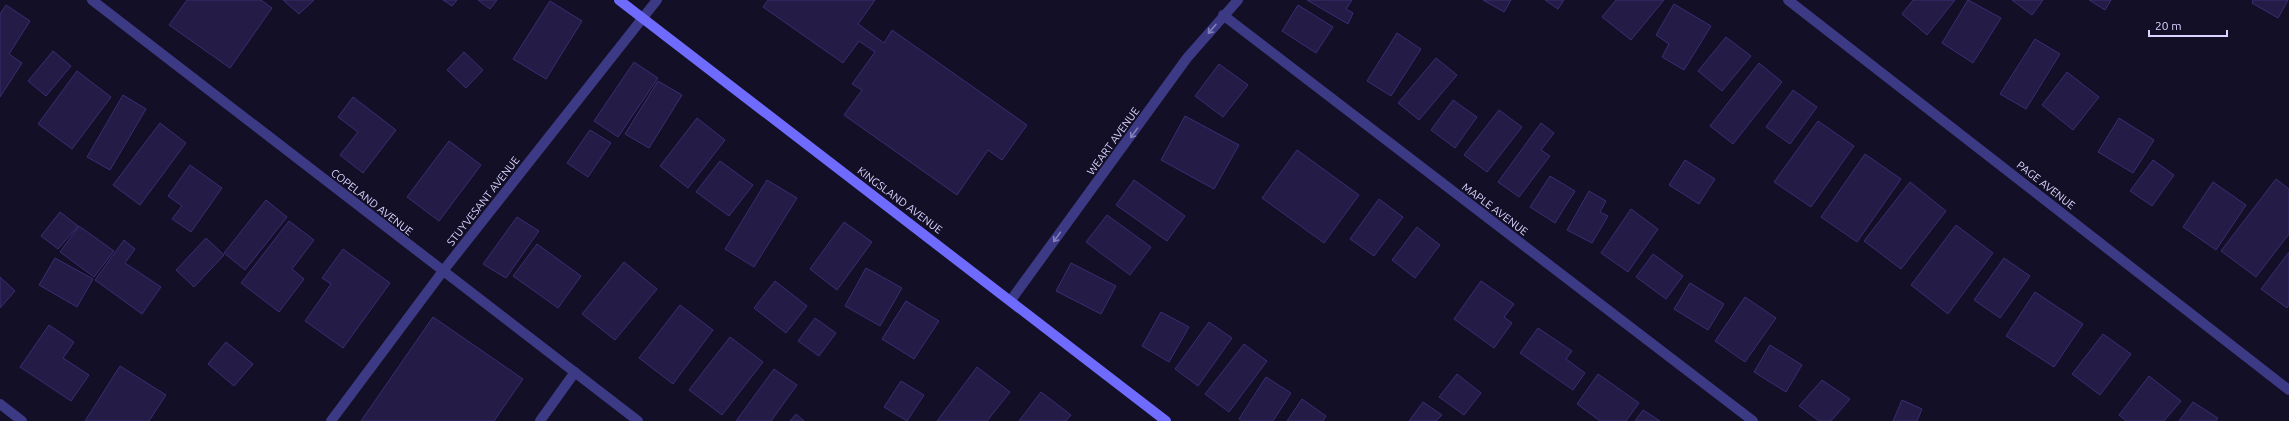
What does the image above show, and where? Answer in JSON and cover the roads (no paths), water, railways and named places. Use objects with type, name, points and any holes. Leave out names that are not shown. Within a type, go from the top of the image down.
[{"type":"main road","name":"KINGSLAND AVENUE","points":[[619,0],[1011,300],[1166,421]]},
{"type":"street","name":"COPELAND AVENUE","points":[[92,0],[638,421]]},
{"type":"street","name":"STUYVESANT AVENUE","points":[[331,421],[442,271],[657,0]]},
{"type":"street","name":"WEART AVENUE","points":[[1011,300],[1187,58],[1223,15],[1238,0]]},
{"type":"street","name":"PAGE AVENUE","points":[[1788,0],[2289,390]]},
{"type":"street","name":"MAPLE AVENUE","points":[[1223,15],[1753,421]]},
{"type":"street","points":[[540,421],[575,372]]},
{"type":"street","points":[[0,404],[22,421]]}]
